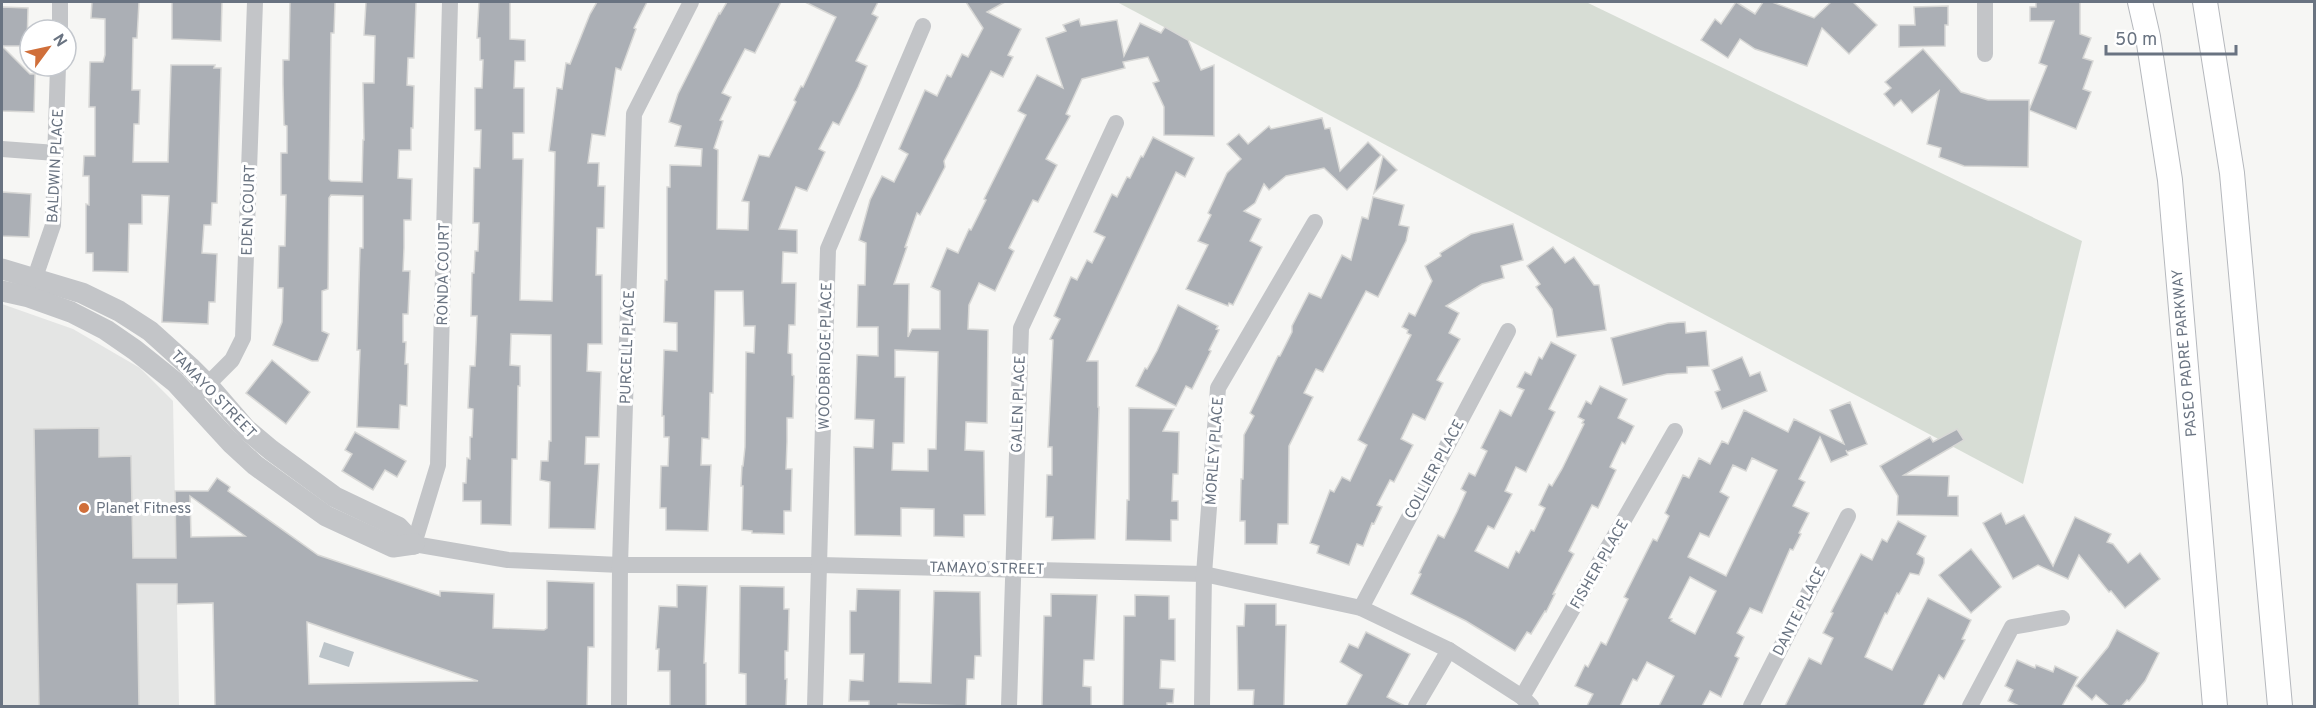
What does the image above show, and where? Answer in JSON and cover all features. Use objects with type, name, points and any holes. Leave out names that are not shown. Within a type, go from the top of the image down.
[{"type":"main road","name":"PASEO PADRE PARKWAY","points":[[2140,2],[2148,37],[2169,180],[2215,706]]},
{"type":"main road","points":[[2205,2],[2232,173],[2280,706]]},
{"type":"street","points":[[60,2],[60,18]]},
{"type":"street","name":"EDEN COURT","points":[[192,399],[232,360],[243,338],[255,2]]},
{"type":"street","name":"RONDA COURT","points":[[414,544],[438,465],[450,2]]},
{"type":"street","name":"PURCELL PLACE","points":[[619,706],[620,565],[634,114],[690,2]]},
{"type":"street","points":[[1985,2],[1985,54]]},
{"type":"street","name":"WOODBRIDGE PLACE","points":[[815,706],[828,249],[923,26]]},
{"type":"street","name":"BALDWIN PLACE","points":[[32,288],[53,225],[58,78]]},
{"type":"street","name":"GALEN PLACE","points":[[1009,706],[1021,328],[1116,123]]},
{"type":"street","points":[[2,150],[56,153]]},
{"type":"street","name":"MORLEY PLACE","points":[[1202,706],[1204,574],[1218,388],[1315,222]]},
{"type":"street","name":"TAMAYO STREET","points":[[2,269],[70,312],[106,330],[153,363],[192,399],[231,443],[255,465],[326,516],[393,547],[414,544],[508,560],[620,565],[820,565],[1204,574],[1361,608],[1449,650],[1527,702]]},
{"type":"street","name":"TAMAYO STREET","points":[[2,291],[32,288],[82,293],[119,311],[150,331],[208,385],[246,429],[303,476],[335,497],[398,527],[414,544]]},
{"type":"street","name":"COLLIER PLACE","points":[[1361,608],[1508,331]]},
{"type":"street","name":"FISHER PLACE","points":[[1527,702],[1675,431]]},
{"type":"street","name":"DANTE PLACE","points":[[1751,706],[1848,516]]},
{"type":"street","points":[[1970,706],[2012,627],[2062,618]]},
{"type":"street","points":[[1416,706],[1449,650]]},
{"type":"shaded area","points":[[1117,2],[1586,2],[2082,241],[2023,484]]},
{"type":"shaded area","points":[[2,304],[73,329],[140,368],[173,401],[179,706],[2,706]]},
{"type":"shaded area","points":[[324,642],[354,652],[349,667],[319,657]]},
{"type":"building","points":[[92,2],[139,2],[137,38],[133,38],[132,90],[140,90],[139,124],[134,124],[133,162],[168,162],[171,65],[215,65],[214,68],[221,68],[217,203],[212,203],[211,225],[204,225],[202,253],[217,254],[215,302],[209,302],[208,324],[162,322],[169,196],[142,195],[142,224],[129,224],[128,272],[93,271],[93,253],[86,253],[86,204],[89,205],[89,176],[83,176],[84,156],[95,156],[95,107],[89,107],[90,62],[103,62],[105,55],[105,19],[91,18]]},
{"type":"building","points":[[172,2],[222,2],[221,41],[172,39]]},
{"type":"building","points":[[290,2],[335,2],[334,33],[331,33],[329,179],[331,181],[362,182],[363,83],[374,83],[375,36],[364,35],[366,2],[416,2],[414,58],[408,58],[407,85],[414,86],[411,150],[399,150],[398,178],[412,179],[411,220],[404,220],[403,271],[410,271],[408,314],[403,314],[403,342],[406,342],[405,364],[408,364],[407,406],[400,405],[399,429],[357,427],[360,350],[357,350],[360,248],[363,248],[363,196],[331,195],[329,198],[328,289],[322,291],[322,331],[329,334],[318,361],[312,361],[273,345],[282,322],[283,288],[278,288],[279,246],[285,246],[286,195],[281,195],[281,153],[287,153],[283,60],[289,60]]},
{"type":"building","points":[[479,2],[510,2],[510,39],[525,40],[525,61],[515,61],[514,88],[524,88],[524,133],[513,133],[513,159],[523,159],[520,300],[552,301],[555,152],[549,151],[557,88],[562,89],[566,63],[570,64],[597,2],[647,2],[634,28],[636,29],[621,70],[616,68],[605,136],[592,134],[588,163],[599,163],[598,186],[605,186],[604,228],[597,228],[596,275],[602,275],[602,344],[588,344],[587,371],[601,372],[599,437],[586,437],[585,464],[599,464],[595,529],[549,528],[550,482],[540,480],[541,461],[548,461],[549,441],[551,441],[551,335],[511,334],[510,365],[520,366],[520,386],[518,386],[517,459],[512,459],[511,525],[481,524],[481,501],[463,501],[463,483],[466,483],[467,458],[470,459],[470,437],[472,437],[473,409],[468,408],[470,366],[475,366],[477,316],[471,316],[472,273],[474,273],[475,251],[478,251],[479,223],[473,223],[474,168],[480,168],[481,130],[475,130],[475,88],[482,88],[483,60],[480,60],[480,38],[477,38]]},
{"type":"building","points":[[727,2],[781,2],[755,53],[745,49],[722,93],[731,97],[720,120],[723,121],[714,148],[718,150],[717,229],[748,230],[749,202],[742,201],[759,155],[769,157],[796,102],[794,100],[801,86],[803,87],[836,17],[805,2],[878,2],[872,14],[878,17],[856,61],[867,66],[858,87],[839,125],[833,122],[819,149],[825,152],[807,191],[796,187],[779,229],[797,230],[797,253],[783,252],[782,283],[796,283],[795,325],[789,325],[788,353],[792,354],[792,375],[794,376],[793,418],[787,418],[786,469],[792,469],[791,511],[784,511],[784,534],[752,533],[752,531],[742,530],[743,486],[741,486],[745,447],[746,352],[754,353],[755,326],[744,326],[743,291],[715,291],[713,393],[710,393],[709,439],[702,438],[701,465],[711,465],[708,531],[666,530],[666,508],[660,508],[661,466],[668,466],[669,437],[664,437],[664,416],[662,416],[664,350],[677,351],[677,323],[664,322],[665,280],[667,280],[667,187],[670,187],[670,165],[701,166],[702,149],[675,146],[681,126],[669,122],[678,94],[719,13]]},
{"type":"building","points":[[966,2],[1005,2],[987,12],[1021,29],[1008,55],[1013,57],[1003,77],[991,71],[944,161],[945,167],[920,215],[917,213],[894,284],[909,284],[908,337],[912,329],[940,329],[940,291],[931,287],[947,248],[958,253],[986,200],[984,199],[1026,115],[1018,111],[1037,75],[1063,88],[1046,38],[1066,31],[1063,25],[1079,19],[1081,26],[1117,20],[1124,56],[1140,23],[1161,33],[1165,27],[1188,40],[1201,70],[1214,65],[1214,136],[1164,135],[1164,107],[1153,83],[1159,81],[1148,57],[1123,62],[1125,68],[1082,79],[1066,114],[1070,116],[1046,159],[1057,165],[1038,202],[1033,200],[1009,248],[1014,251],[995,291],[979,283],[969,305],[968,329],[988,330],[987,423],[966,422],[965,450],[984,451],[985,515],[964,515],[964,537],[934,536],[934,509],[901,508],[901,536],[855,535],[854,447],[873,448],[874,420],[855,419],[857,355],[878,356],[878,327],[857,327],[858,285],[865,285],[866,243],[859,240],[870,200],[882,176],[894,182],[908,154],[899,149],[925,90],[937,96],[947,75],[951,77],[962,54],[968,57],[983,28]],"holes":[[[895,350],[938,352],[936,449],[928,449],[928,471],[892,470],[893,443],[904,443],[905,377],[895,377]]]},
{"type":"building","points":[[1736,2],[1755,14],[1763,2],[1772,2],[1814,18],[1831,2],[1853,2],[1877,25],[1849,54],[1822,28],[1807,66],[1755,49],[1740,39],[1728,58],[1701,40],[1715,19],[1721,24]]},
{"type":"building","points":[[2036,2],[2080,2],[2080,34],[2091,38],[2083,58],[2093,61],[2083,89],[2091,92],[2076,129],[2029,110],[2047,66],[2039,63],[2054,21],[2030,21],[2030,7],[2036,7]]},
{"type":"building","points":[[1948,6],[1945,46],[1899,47],[1899,25],[1915,25],[1914,7]]},
{"type":"building","points":[[2,7],[28,8],[28,18],[18,18],[18,46],[2,46]]},
{"type":"building","points":[[2,46],[18,62],[18,78],[35,78],[34,112],[2,111]]},
{"type":"building","points":[[1923,49],[1961,92],[1988,100],[2029,100],[2028,167],[1964,166],[1939,157],[1941,148],[1927,144],[1939,91],[1912,113],[1901,100],[1894,106],[1884,94],[1891,88],[1885,82]]},
{"type":"building","points":[[1322,118],[1325,129],[1330,128],[1340,171],[1368,142],[1381,155],[1347,190],[1324,168],[1286,176],[1269,190],[1264,184],[1255,203],[1244,211],[1261,219],[1250,241],[1262,247],[1233,305],[1229,303],[1228,306],[1186,289],[1208,245],[1198,241],[1211,215],[1208,213],[1227,173],[1241,159],[1227,144],[1239,134],[1248,144],[1269,126],[1271,129]]},
{"type":"building","points":[[1153,137],[1194,158],[1185,177],[1176,172],[1087,361],[1098,361],[1095,539],[1052,540],[1053,517],[1046,517],[1047,475],[1052,475],[1052,447],[1048,447],[1053,340],[1050,339],[1060,319],[1054,316],[1071,277],[1077,280],[1087,260],[1092,263],[1105,237],[1094,232],[1112,194],[1117,197]]},
{"type":"building","points":[[1383,156],[1397,170],[1374,193]]},
{"type":"building","points":[[2,192],[31,194],[29,237],[2,236]]},
{"type":"building","points":[[1373,197],[1404,205],[1399,225],[1409,227],[1406,241],[1378,297],[1366,291],[1323,372],[1316,369],[1304,393],[1313,397],[1289,446],[1288,524],[1278,524],[1277,544],[1245,544],[1245,521],[1240,521],[1241,479],[1243,479],[1244,435],[1254,416],[1250,413],[1292,332],[1292,326],[1309,293],[1321,298],[1342,255],[1351,260],[1362,217],[1368,219]]},
{"type":"building","points":[[1513,224],[1523,260],[1501,266],[1504,278],[1482,284],[1446,306],[1459,313],[1449,333],[1460,339],[1437,380],[1443,383],[1425,420],[1413,414],[1401,439],[1413,445],[1394,482],[1390,480],[1377,505],[1382,507],[1374,524],[1372,523],[1363,546],[1357,544],[1349,565],[1317,553],[1319,546],[1310,543],[1330,490],[1334,492],[1342,477],[1350,481],[1367,445],[1358,440],[1411,335],[1402,327],[1409,313],[1415,316],[1432,281],[1425,266],[1441,256],[1440,253],[1471,234]]},
{"type":"building","points":[[1553,247],[1565,263],[1574,257],[1594,285],[1599,285],[1606,330],[1557,337],[1552,309],[1536,287],[1540,284],[1527,266]]},
{"type":"building","points":[[1178,305],[1218,326],[1216,329],[1219,330],[1192,389],[1186,386],[1176,406],[1136,386],[1157,351]]},
{"type":"building","points":[[1685,322],[1686,333],[1706,331],[1709,366],[1687,367],[1687,373],[1667,374],[1623,385],[1611,338],[1668,323]]},
{"type":"building","points":[[1551,342],[1576,355],[1549,409],[1555,412],[1526,472],[1516,467],[1505,491],[1512,494],[1494,529],[1488,526],[1475,551],[1508,568],[1516,551],[1519,553],[1531,530],[1534,531],[1545,508],[1539,505],[1549,484],[1552,486],[1562,469],[1584,424],[1582,423],[1584,420],[1578,417],[1586,401],[1591,404],[1600,386],[1627,399],[1618,418],[1634,426],[1625,444],[1622,442],[1610,467],[1616,470],[1598,508],[1592,505],[1569,551],[1574,554],[1546,612],[1531,634],[1527,632],[1515,651],[1466,621],[1411,594],[1438,535],[1444,538],[1457,512],[1466,492],[1461,489],[1469,473],[1475,476],[1487,451],[1481,448],[1500,410],[1511,416],[1524,390],[1517,387],[1525,372],[1531,375],[1539,357],[1542,359]]},
{"type":"building","points":[[1742,357],[1750,376],[1760,372],[1767,391],[1722,409],[1715,392],[1720,390],[1712,370]]},
{"type":"building","points":[[272,360],[310,392],[286,424],[246,393]]},
{"type":"building","points":[[1850,402],[1867,444],[1847,452],[1846,450],[1848,455],[1831,462],[1820,437],[1799,479],[1805,482],[1793,506],[1809,513],[1793,550],[1790,549],[1762,613],[1750,608],[1737,633],[1744,637],[1735,656],[1739,658],[1721,697],[1710,691],[1702,706],[1659,706],[1674,676],[1647,662],[1637,681],[1633,679],[1620,706],[1587,706],[1593,694],[1575,686],[1585,665],[1588,667],[1601,642],[1606,645],[1628,599],[1624,597],[1653,539],[1657,541],[1669,516],[1665,513],[1683,475],[1689,478],[1699,458],[1710,464],[1722,441],[1728,444],[1744,410],[1788,432],[1794,419],[1844,444],[1830,410]],"holes":[[[1752,458],[1777,470],[1726,576],[1688,557],[1700,533],[1709,537],[1729,497],[1720,492],[1733,465],[1746,471]],[[1690,577],[1716,591],[1695,634],[1669,618]]]},
{"type":"building","points":[[1129,408],[1174,409],[1163,431],[1179,432],[1178,474],[1173,474],[1172,501],[1178,501],[1178,520],[1171,520],[1171,541],[1126,540],[1127,500],[1129,500]]},
{"type":"building","points":[[99,428],[99,457],[131,456],[133,558],[176,558],[175,491],[208,491],[217,478],[230,487],[228,491],[318,555],[440,596],[440,591],[494,594],[493,628],[544,630],[547,628],[547,581],[594,583],[594,647],[588,647],[587,706],[215,706],[213,603],[177,604],[177,584],[137,584],[139,706],[39,706],[34,429]],"holes":[[[190,496],[245,536],[191,537]],[[307,622],[478,681],[309,684]]]},
{"type":"building","points":[[1957,429],[1964,440],[1904,475],[1949,476],[1948,496],[1958,496],[1958,516],[1897,515],[1898,496],[1880,466],[1930,437],[1933,442]]},
{"type":"building","points":[[355,432],[406,461],[397,477],[385,470],[373,490],[342,471],[352,454],[345,450]]},
{"type":"building","points":[[2001,513],[2006,524],[2024,515],[2053,566],[2075,517],[2111,534],[2107,542],[2113,544],[2128,563],[2140,553],[2160,579],[2125,608],[2079,555],[2068,579],[2038,565],[2013,579],[1983,523]]},
{"type":"building","points":[[1898,521],[1926,536],[1917,554],[1924,558],[1924,563],[1919,575],[1910,573],[1899,594],[1897,593],[1865,657],[1892,670],[1928,598],[1971,620],[1962,639],[1965,640],[1944,679],[1939,675],[1923,706],[1785,706],[1809,658],[1821,664],[1833,638],[1823,633],[1833,613],[1831,612],[1861,554],[1872,560],[1882,539],[1887,542]]},
{"type":"building","points":[[1971,549],[2001,587],[1971,613],[1939,575]]},
{"type":"building","points":[[677,585],[707,586],[704,663],[706,663],[706,706],[670,706],[670,671],[658,671],[659,649],[656,649],[659,606],[677,607]]},
{"type":"building","points":[[740,586],[784,587],[784,609],[789,609],[788,651],[785,651],[786,706],[746,706],[746,674],[739,673]]},
{"type":"building","points":[[857,589],[900,590],[899,682],[931,683],[934,591],[980,592],[981,656],[975,656],[974,679],[967,679],[966,706],[898,704],[898,706],[869,706],[869,701],[849,701],[850,680],[863,681],[864,654],[850,654],[850,611],[856,611]]},
{"type":"building","points":[[1051,594],[1097,595],[1094,660],[1084,660],[1083,686],[1091,687],[1091,706],[1042,706],[1044,616],[1051,616]]},
{"type":"building","points":[[1135,595],[1169,596],[1169,619],[1175,619],[1175,661],[1161,660],[1160,688],[1174,689],[1173,703],[1167,703],[1167,706],[1123,706],[1124,616],[1135,616]]},
{"type":"building","points":[[1245,604],[1276,604],[1276,625],[1286,625],[1284,706],[1253,706],[1254,690],[1238,690],[1237,626],[1244,626]]},
{"type":"building","points":[[2117,630],[2159,653],[2145,681],[2129,701],[2127,700],[2122,706],[2109,706],[2096,695],[2092,700],[2076,686],[2108,647]]},
{"type":"building","points":[[1366,632],[1410,654],[1387,697],[1405,706],[1346,706],[1362,675],[1340,662],[1349,644],[1358,648]]},
{"type":"building","points":[[2017,660],[2035,668],[2036,665],[2053,672],[2055,666],[2078,677],[2062,706],[2019,706],[2008,701],[2013,690],[2005,686]]},
{"type":"place","name":"Planet Fitness","points":[[84,508]]}]
